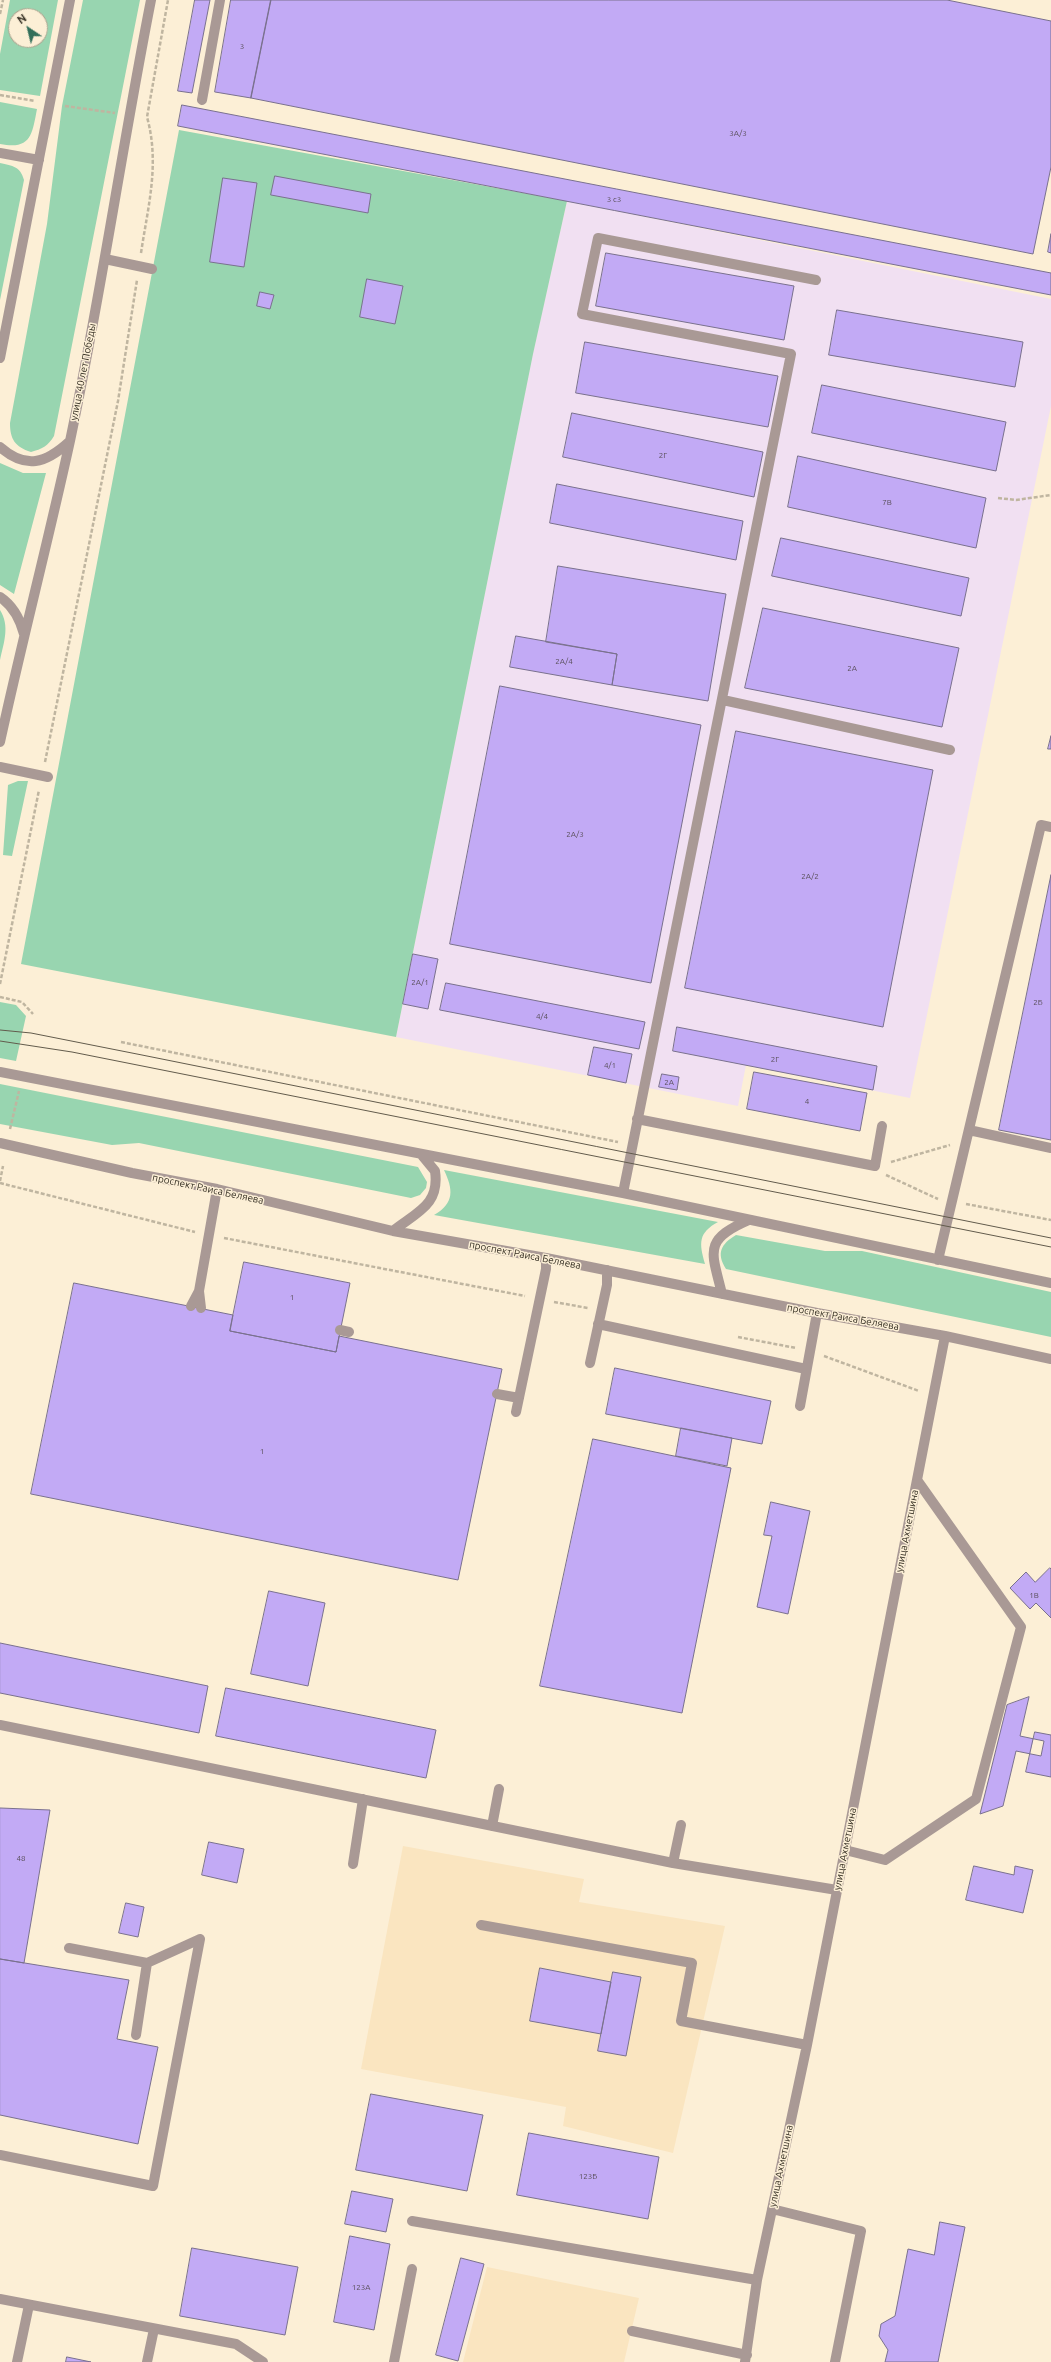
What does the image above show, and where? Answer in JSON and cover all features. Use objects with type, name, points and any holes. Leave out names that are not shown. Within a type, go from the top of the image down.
[{"type":"street","points":[[0,358],[70,0]]},
{"type":"street","name":"улица 40 лет Победы","points":[[0,742],[70,442],[105,260],[128,114],[151,0]]},
{"type":"street","points":[[202,100],[220,0]]},
{"type":"street","points":[[0,153],[39,160]]},
{"type":"street","points":[[622,1193],[723,700],[791,354],[582,314],[598,238],[816,280]]},
{"type":"street","points":[[105,260],[152,269]]},
{"type":"street","points":[[0,447],[18,460],[32,462],[45,459],[70,442]]},
{"type":"street","points":[[0,597],[12,609],[21,623],[24,634]]},
{"type":"street","points":[[723,700],[950,750]]},
{"type":"street","points":[[0,766],[45,777]]},
{"type":"street","points":[[938,1260],[1040,825],[1051,827]]},
{"type":"street","points":[[0,1072],[622,1193],[1051,1283]]},
{"type":"street","points":[[637,1119],[875,1166],[882,1126]]},
{"type":"street","points":[[968,1130],[1051,1148]]},
{"type":"street","name":"проспект Раиса Беляева","points":[[0,1142],[132,1173],[217,1189],[393,1230],[546,1258],[817,1313],[945,1336],[1051,1359]]},
{"type":"street","points":[[393,1230],[432,1200],[436,1180],[435,1171],[421,1154]]},
{"type":"street","points":[[196,1307],[217,1189]]},
{"type":"street","points":[[722,1294],[712,1253],[717,1238],[730,1228],[749,1220]]},
{"type":"street","points":[[516,1412],[546,1258]]},
{"type":"street","points":[[590,1363],[601,1311],[607,1270]]},
{"type":"street","points":[[800,1406],[817,1313]]},
{"type":"street","points":[[598,1324],[806,1369]]},
{"type":"street","name":"улица Ахметшина","points":[[746,2359],[757,2280],[807,2045],[945,1336]]},
{"type":"street","points":[[497,1394],[519,1398]]},
{"type":"street","points":[[845,1850],[886,1860],[976,1799],[1021,1627],[917,1480]]},
{"type":"street","points":[[0,1725],[673,1863],[837,1890]]},
{"type":"street","points":[[492,1826],[499,1789]]},
{"type":"street","points":[[353,1864],[363,1799]]},
{"type":"street","points":[[673,1863],[681,1826]]},
{"type":"street","points":[[481,1925],[692,1963],[681,2021],[807,2045]]},
{"type":"street","points":[[0,2156],[153,2186],[200,1939],[147,1963],[69,1948]]},
{"type":"street","points":[[136,2035],[147,1963]]},
{"type":"street","points":[[772,2209],[861,2231],[835,2362]]},
{"type":"street","points":[[412,2221],[757,2280]]},
{"type":"street","points":[[394,2362],[412,2270]]},
{"type":"street","points":[[0,2299],[236,2344],[263,2362]]},
{"type":"street","points":[[17,2362],[29,2305]]},
{"type":"street","points":[[147,2362],[154,2329]]},
{"type":"street","points":[[632,2331],[746,2359]]},
{"type":"path","points":[[0,14],[3,0]]},
{"type":"path","points":[[0,984],[45,777],[118,401],[155,165],[151,133],[147,117],[168,0]]},
{"type":"path","points":[[0,95],[38,102]]},
{"type":"path","points":[[62,106],[118,114]]},
{"type":"path","points":[[998,498],[1016,500],[1051,495]]},
{"type":"path","points":[[0,997],[22,1002],[33,1014]]},
{"type":"path","points":[[121,1042],[632,1145]]},
{"type":"path","points":[[10,1129],[22,1076]]},
{"type":"path","points":[[875,1166],[966,1140]]},
{"type":"path","points":[[3,1166],[0,1182],[209,1236],[601,1311]]},
{"type":"path","points":[[732,1336],[810,1351],[933,1396]]},
{"type":"shaded area","points":[[567,201],[1051,299],[1051,406],[910,1098],[746,1065],[738,1106],[396,1037],[533,353]]},
{"type":"shaded area","points":[[403,1846],[584,1879],[579,1902],[725,1926],[673,2153],[563,2126],[566,2107],[361,2069]]},
{"type":"shaded area","points":[[487,2267],[639,2298],[624,2362],[463,2362]]},
{"type":"green space","points":[[10,0],[58,0],[40,96],[0,90],[0,54],[8,11],[8,48],[48,48],[48,8],[9,8]]},
{"type":"green space","points":[[83,0],[140,0],[54,436],[44,447],[31,452],[21,448],[14,442],[11,434],[10,423],[47,224],[62,106]]},
{"type":"green space","points":[[0,102],[37,109],[31,133],[24,142],[18,145],[0,144]]},
{"type":"green space","points":[[179,130],[567,201],[533,354],[396,1037],[21,964]]},
{"type":"green space","points":[[0,163],[18,169],[24,180],[0,300]]},
{"type":"green space","points":[[0,463],[23,473],[46,473],[14,594],[0,585]]},
{"type":"green space","points":[[0,610],[5,622],[5,634],[0,660]]},
{"type":"green space","points":[[18,781],[28,781],[12,856],[3,855],[8,785]]},
{"type":"green space","points":[[0,1002],[16,1005],[26,1016],[16,1061],[0,1058]]},
{"type":"green space","points":[[0,1084],[418,1167],[427,1182],[426,1188],[420,1195],[411,1198],[139,1143],[112,1145],[0,1124]]},
{"type":"green space","points":[[444,1170],[718,1222],[707,1230],[702,1239],[701,1244],[705,1264],[434,1215],[446,1206],[449,1200],[449,1183]]},
{"type":"green space","points":[[736,1235],[825,1251],[862,1251],[1051,1292],[1051,1337],[726,1269],[721,1258],[722,1249],[731,1238]]},
{"type":"building","points":[[195,0],[210,0],[192,93],[178,91]]},
{"type":"building","points":[[231,0],[271,0],[251,98],[215,92]]},
{"type":"building","points":[[271,0],[947,0],[1051,21],[1051,167],[1033,254],[251,98]]},
{"type":"building","points":[[182,105],[1051,273],[1051,295],[178,126]]},
{"type":"building","points":[[275,176],[371,194],[368,213],[271,195]]},
{"type":"building","points":[[223,178],[257,183],[244,267],[210,262]]},
{"type":"building","points":[[1051,234],[1051,253],[1048,252]]},
{"type":"building","points":[[606,253],[794,286],[784,340],[596,306]]},
{"type":"building","points":[[367,279],[403,286],[395,324],[360,317]]},
{"type":"building","points":[[260,292],[274,295],[270,309],[257,306]]},
{"type":"building","points":[[837,310],[1023,342],[1015,387],[829,355]]},
{"type":"building","points":[[585,342],[778,376],[768,427],[576,393]]},
{"type":"building","points":[[822,385],[1006,422],[996,471],[812,433]]},
{"type":"building","points":[[572,413],[763,452],[754,497],[563,457]]},
{"type":"building","points":[[798,456],[986,498],[976,548],[788,507]]},
{"type":"building","points":[[557,484],[743,521],[736,560],[550,523]]},
{"type":"building","points":[[781,538],[969,578],[961,616],[772,576]]},
{"type":"building","points":[[558,566],[726,594],[708,701],[612,685],[617,654],[546,642]]},
{"type":"building","points":[[763,608],[959,648],[942,727],[745,688]]},
{"type":"building","points":[[516,636],[617,654],[612,685],[510,667]]},
{"type":"building","points":[[500,686],[701,725],[651,983],[450,944]]},
{"type":"building","points":[[736,731],[933,770],[883,1027],[685,988]]},
{"type":"building","points":[[1051,736],[1051,749],[1048,749]]},
{"type":"building","points":[[1051,875],[1051,1140],[999,1130]]},
{"type":"building","points":[[413,954],[438,959],[428,1009],[403,1004]]},
{"type":"building","points":[[446,983],[645,1022],[639,1049],[440,1010]]},
{"type":"building","points":[[677,1027],[877,1066],[873,1090],[673,1051]]},
{"type":"building","points":[[594,1047],[632,1054],[626,1083],[588,1075]]},
{"type":"building","points":[[754,1072],[867,1093],[860,1131],[747,1109]]},
{"type":"building","points":[[662,1074],[679,1077],[677,1090],[659,1087]]},
{"type":"building","points":[[244,1262],[350,1283],[336,1352],[230,1331]]},
{"type":"building","points":[[74,1283],[233,1315],[230,1331],[336,1352],[339,1336],[502,1369],[458,1580],[31,1494]]},
{"type":"building","points":[[615,1368],[771,1401],[762,1444],[606,1414]]},
{"type":"building","points":[[681,1428],[732,1438],[727,1466],[676,1456]]},
{"type":"building","points":[[593,1439],[731,1468],[682,1713],[540,1686]]},
{"type":"building","points":[[771,1502],[810,1511],[788,1614],[757,1607],[772,1536],[764,1535]]},
{"type":"building","points":[[1050,1568],[1051,1618],[1036,1603],[1030,1609],[1010,1588],[1026,1572],[1035,1582]]},
{"type":"building","points":[[269,1591],[325,1603],[308,1686],[251,1674]]},
{"type":"building","points":[[0,1643],[208,1686],[199,1733],[0,1693]]},
{"type":"building","points":[[226,1688],[436,1730],[426,1778],[216,1736]]},
{"type":"building","points":[[1029,1697],[1020,1736],[1044,1741],[1041,1756],[1016,1751],[1003,1806],[980,1814],[1007,1705]]},
{"type":"building","points":[[1035,1732],[1051,1735],[1051,1777],[1026,1772]]},
{"type":"building","points":[[0,1808],[50,1810],[24,1963],[0,1959]]},
{"type":"building","points":[[209,1842],[244,1849],[237,1883],[202,1875]]},
{"type":"building","points":[[974,1866],[1014,1875],[1015,1866],[1033,1870],[1023,1913],[966,1900]]},
{"type":"building","points":[[126,1903],[144,1907],[138,1937],[119,1933]]},
{"type":"building","points":[[0,1959],[129,1980],[117,2039],[158,2047],[138,2144],[0,2115]]},
{"type":"building","points":[[540,1968],[611,1982],[601,2034],[530,2021]]},
{"type":"building","points":[[613,1972],[641,1977],[626,2056],[598,2051]]},
{"type":"building","points":[[371,2094],[483,2115],[467,2191],[356,2170]]},
{"type":"building","points":[[529,2133],[659,2157],[648,2219],[517,2195]]},
{"type":"building","points":[[352,2191],[393,2199],[386,2232],[345,2224]]},
{"type":"building","points":[[940,2222],[965,2227],[938,2362],[885,2362],[888,2350],[879,2336],[881,2324],[895,2316],[908,2249],[934,2255]]},
{"type":"building","points":[[350,2236],[390,2244],[374,2330],[334,2322]]},
{"type":"building","points":[[192,2248],[298,2267],[285,2335],[180,2316]]},
{"type":"building","points":[[461,2258],[484,2264],[458,2361],[436,2355]]},
{"type":"building","points":[[67,2357],[91,2362],[66,2362]]},
{"type":"tram line","points":[[0,1030],[31,1033],[1051,1238]]},
{"type":"tram line","points":[[0,1041],[72,1052],[1051,1247]]}]
